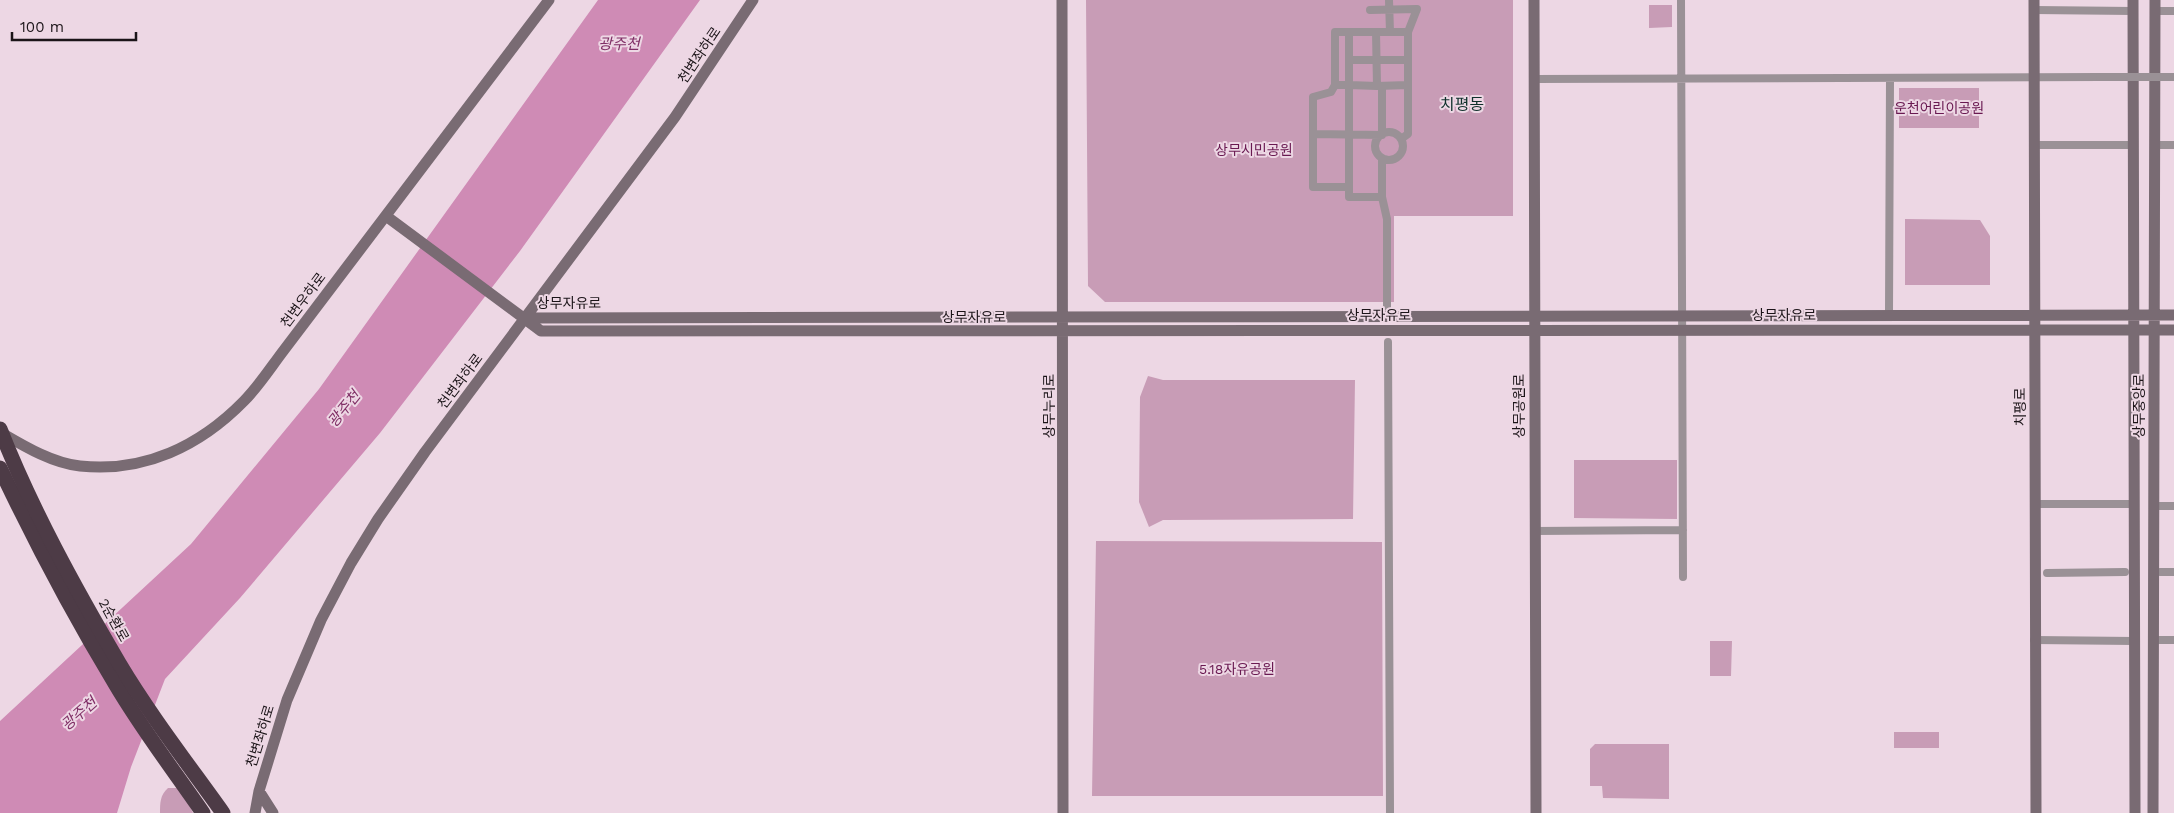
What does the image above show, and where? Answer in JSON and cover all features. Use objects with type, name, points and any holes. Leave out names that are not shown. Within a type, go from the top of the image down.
[{"type":"highway","name":"2순환로","points":[[0,431],[15,466],[59,553],[120,664],[223,813]]},
{"type":"highway","points":[[0,468],[29,531],[70,608],[117,687],[203,813]]},
{"type":"street","name":"천변우하로","points":[[0,431],[38,453],[80,466],[137,464],[159,458],[199,440],[246,400],[549,0]]},
{"type":"street","name":"천변좌하로","points":[[255,813],[259,791],[286,700],[320,620],[343,576],[378,520],[420,460],[675,117],[753,0]]},
{"type":"street","name":"상무누리로","points":[[1062,0],[1064,319],[1063,813]]},
{"type":"street","points":[[1389,0],[1390,32]]},
{"type":"street","name":"상무공원로","points":[[1534,0],[1536,813]]},
{"type":"street","points":[[1681,0],[1684,330],[1683,576]]},
{"type":"street","points":[[2034,5],[2133,5]]},
{"type":"street","name":"치평로","points":[[2034,5],[2034,640],[2036,813]]},
{"type":"street","name":"상무중앙로","points":[[2133,5],[2135,813]]},
{"type":"street","points":[[2155,5],[2174,11]]},
{"type":"street","name":"상무중앙로","points":[[2153,813],[2155,5]]},
{"type":"street","points":[[1370,10],[1417,9],[1408,32],[1408,134],[1401,139]]},
{"type":"street","points":[[1349,187],[1313,187],[1313,97],[1331,92],[1336,86],[1336,32],[1408,32]]},
{"type":"street","points":[[1349,32],[1349,196],[1382,197]]},
{"type":"street","points":[[1376,32],[1382,135],[1376,146],[1382,158],[1382,197],[1387,219],[1387,307]]},
{"type":"street","points":[[1349,60],[1408,60]]},
{"type":"street","points":[[1534,79],[2174,77]]},
{"type":"street","points":[[1889,314],[1890,79]]},
{"type":"street","points":[[1336,86],[1408,86]]},
{"type":"street","points":[[1313,134],[1382,135],[1390,133],[1401,139],[1403,148],[1399,156],[1391,160],[1382,158]]},
{"type":"street","points":[[2034,145],[2134,145]]},
{"type":"street","points":[[2155,145],[2174,145]]},
{"type":"street","points":[[386,216],[526,318]]},
{"type":"street","name":"상무자유로","points":[[526,318],[1064,319],[1535,315],[2174,314]]},
{"type":"street","name":"상무자유로","points":[[526,318],[541,331],[2174,330]]},
{"type":"street","points":[[1388,342],[1390,813]]},
{"type":"street","points":[[2034,504],[2134,504]]},
{"type":"street","points":[[2154,506],[2174,506]]},
{"type":"street","points":[[1534,531],[1683,530]]},
{"type":"street","points":[[2047,573],[2125,572]]},
{"type":"street","points":[[2160,572],[2174,572]]},
{"type":"street","points":[[2034,640],[2134,640]]},
{"type":"street","points":[[2154,640],[2174,640]]},
{"type":"street","points":[[259,791],[272,813]]},
{"type":"green space","name":"상무시민공원","points":[[1086,0],[1513,0],[1513,216],[1394,216],[1394,302],[1105,302],[1088,286]]},
{"type":"green space","points":[[1649,5],[1672,5],[1672,27],[1649,28]]},
{"type":"green space","name":"운천어린이공원","points":[[1899,88],[1979,88],[1979,128],[1899,128]]},
{"type":"green space","points":[[1905,219],[1980,220],[1990,236],[1990,285],[1905,285]]},
{"type":"green space","points":[[1148,376],[1163,380],[1355,380],[1353,519],[1163,520],[1149,527],[1139,502],[1140,397]]},
{"type":"green space","points":[[1574,460],[1677,460],[1677,519],[1574,518]]},
{"type":"green space","name":"5.18자유공원","points":[[1096,541],[1382,542],[1383,796],[1092,796]]},
{"type":"green space","points":[[1710,641],[1732,641],[1731,676],[1710,676]]},
{"type":"green space","points":[[1894,732],[1939,732],[1939,748],[1894,748]]},
{"type":"green space","points":[[1595,744],[1669,744],[1669,799],[1603,798],[1602,786],[1590,786],[1590,749]]},
{"type":"green space","points":[[168,788],[181,788],[193,813],[160,813],[162,796]]},
{"type":"water","name":"광주천","points":[[598,0],[700,0],[520,251],[380,433],[240,598],[165,679],[131,767],[117,813],[0,813],[0,721],[191,544],[319,389]]},
{"type":"district","name":"치평동","points":[[1462,104]]}]
